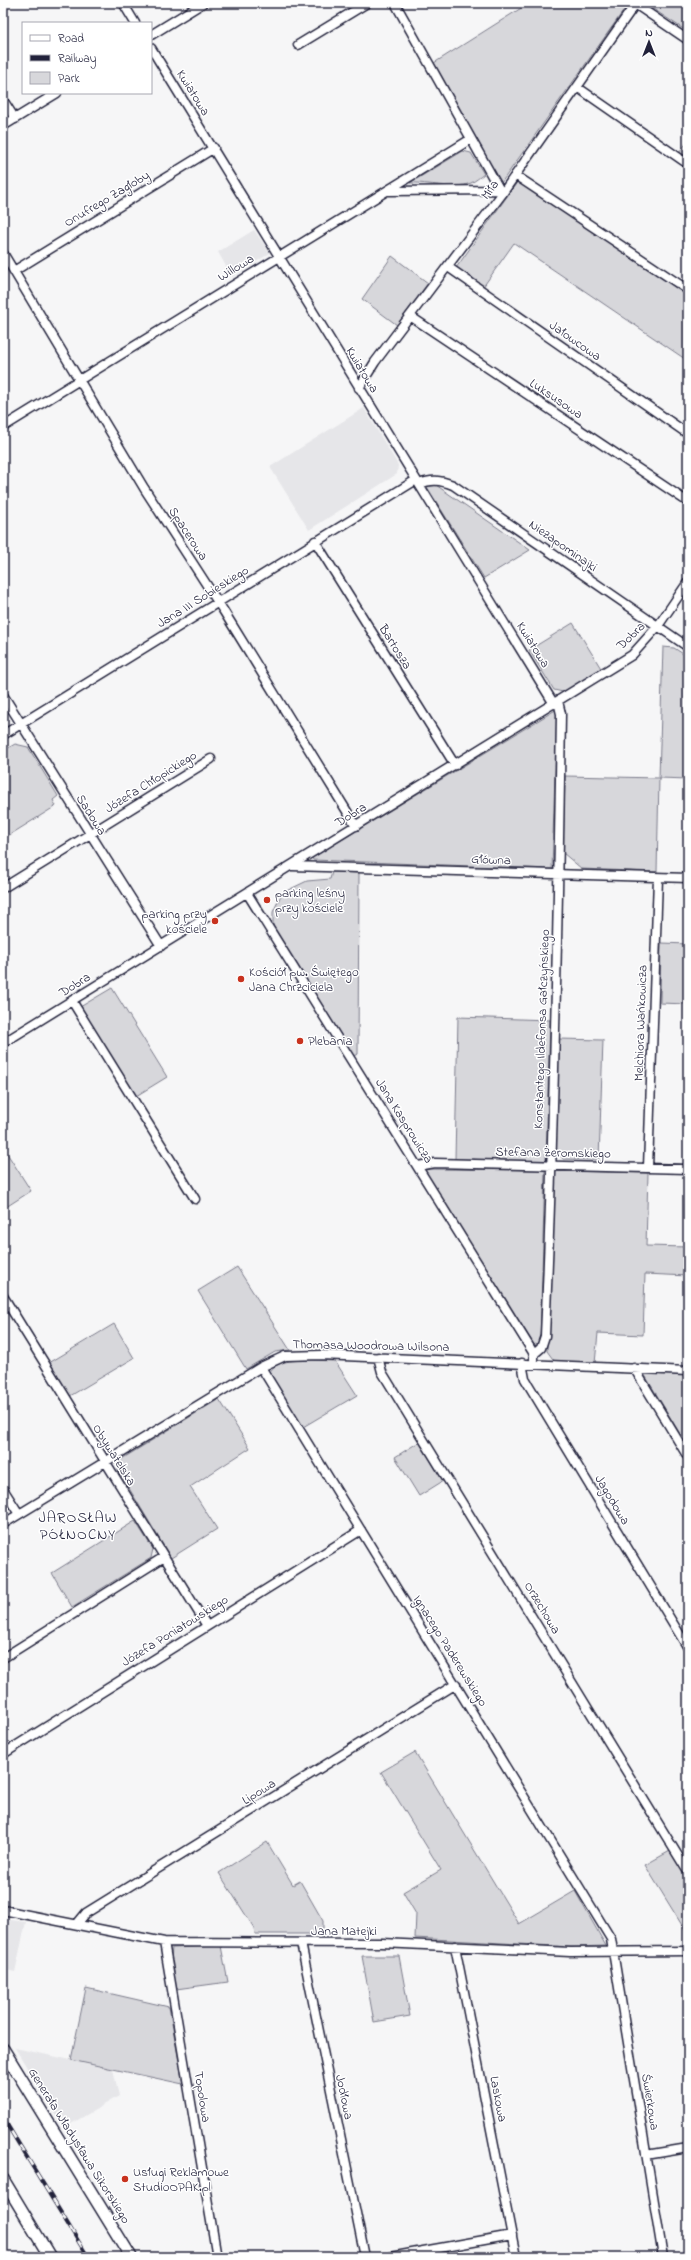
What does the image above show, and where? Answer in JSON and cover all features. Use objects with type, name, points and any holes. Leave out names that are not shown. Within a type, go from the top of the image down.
[{"type":"main road","name":"Generała Władysława Sikorskiego","points":[[3,2049],[131,2257]]},
{"type":"main road","points":[[3,2179],[50,2257]]},
{"type":"street","points":[[123,3],[134,22]]},
{"type":"street","points":[[152,34],[203,3]]},
{"type":"street","points":[[298,45],[367,3]]},
{"type":"street","points":[[396,3],[501,192]]},
{"type":"street","points":[[636,4],[688,40]]},
{"type":"street","name":"Miła","points":[[359,388],[375,362],[448,267],[636,4]]},
{"type":"street","name":"Kwiatowa","points":[[152,50],[214,148],[359,388],[556,702]]},
{"type":"street","points":[[577,87],[688,164]]},
{"type":"street","points":[[3,126],[55,94]]},
{"type":"street","points":[[3,100],[15,119]]},
{"type":"street","name":"Willowa","points":[[3,427],[279,255],[471,139]]},
{"type":"street","name":"Onufrego Zagłoby","points":[[14,271],[214,148]]},
{"type":"street","points":[[515,175],[688,290]]},
{"type":"street","points":[[386,191],[501,192]]},
{"type":"street","name":"Spacerowa","points":[[3,253],[80,378],[144,488],[218,601],[356,826]]},
{"type":"street","name":"Jałowcowa","points":[[448,267],[688,434]]},
{"type":"street","name":"Luksusowa","points":[[410,316],[688,502]]},
{"type":"street","name":"Niezapominajki","points":[[418,482],[441,480],[453,485],[688,647]]},
{"type":"street","name":"Jana III Sobieskiego","points":[[3,736],[315,541],[418,482]]},
{"type":"street","name":"Bartosza","points":[[315,541],[455,765]]},
{"type":"street","name":"Dobra","points":[[3,1044],[632,655],[658,626],[688,582]]},
{"type":"street","name":"Sadowa","points":[[3,695],[89,834],[161,946]]},
{"type":"street","name":"Konstantego Ildefonsa Gałczyńskiego","points":[[534,1354],[541,1348],[545,1336],[559,874],[561,714],[556,702]]},
{"type":"street","name":"Józefa Chłopickiego","points":[[3,888],[211,759]]},
{"type":"street","name":"Główna","points":[[292,866],[688,878]]},
{"type":"street","name":"Melchiora Wańkowicza","points":[[648,1168],[658,878]]},
{"type":"street","name":"Jana Kasprowicza","points":[[247,893],[534,1354]]},
{"type":"street","points":[[72,1001],[195,1199]]},
{"type":"street","name":"Stefana Żeromskiego","points":[[418,1166],[436,1163],[688,1169]]},
{"type":"street","name":"Obywatelska","points":[[3,1296],[104,1462],[207,1626]]},
{"type":"street","name":"Thomasa Woodrowa Wilsona","points":[[3,1524],[261,1367],[285,1356],[302,1354],[688,1370]]},
{"type":"street","points":[[534,1354],[534,1363]]},
{"type":"street","name":"Orzechowa","points":[[378,1357],[382,1372],[688,1872]]},
{"type":"street","name":"Jagodowa","points":[[522,1363],[525,1379],[688,1648]]},
{"type":"street","name":"Ignacego Paderewskiego","points":[[261,1367],[611,1939],[612,1951]]},
{"type":"street","points":[[634,1368],[688,1457]]},
{"type":"street","points":[[3,1489],[19,1514]]},
{"type":"street","name":"Józefa Poniatowskiego","points":[[3,1754],[360,1530]]},
{"type":"street","points":[[3,1658],[164,1557]]},
{"type":"street","name":"Lipowa","points":[[76,1924],[86,1913],[456,1684]]},
{"type":"street","name":"Jana Matejki","points":[[3,1910],[164,1942],[455,1946],[570,1952],[688,1951]]},
{"type":"street","name":"Topolowa","points":[[164,1942],[217,2257]]},
{"type":"street","name":"Jodłowa","points":[[301,1943],[365,2257]]},
{"type":"street","name":"Laskowa","points":[[455,1946],[516,2257]]},
{"type":"street","name":"Świerkowa","points":[[612,1951],[663,2257]]},
{"type":"street","points":[[646,2155],[688,2148]]},
{"type":"street","points":[[390,2257],[512,2235]]},
{"type":"shaded area","points":[[254,230],[270,253],[232,277],[218,252]]},
{"type":"shaded area","points":[[364,408],[398,465],[397,474],[309,530],[270,467]]},
{"type":"shaded area","points":[[3,1919],[26,1922],[15,1972],[3,1969]]},
{"type":"shaded area","points":[[15,2048],[113,2069],[119,2096],[64,2128]]},
{"type":"green space","points":[[526,3],[629,3],[501,183],[434,63],[526,5]]},
{"type":"green space","points":[[644,3],[688,3],[688,32]]},
{"type":"green space","points":[[688,141],[688,159],[679,153]]},
{"type":"green space","points":[[463,151],[471,153],[484,174],[473,182],[457,186],[410,183]]},
{"type":"green space","points":[[518,181],[688,296],[688,361],[514,243],[483,287],[456,268]]},
{"type":"green space","points":[[392,256],[428,283],[397,325],[362,299]]},
{"type":"green space","points":[[433,483],[530,550],[484,578],[427,487]]},
{"type":"green space","points":[[573,623],[602,670],[563,692],[554,690],[529,650]]},
{"type":"green space","points":[[663,647],[674,648],[688,657],[688,779],[659,778]]},
{"type":"green space","points":[[557,709],[552,869],[313,860],[312,858]]},
{"type":"green space","points":[[15,744],[28,747],[58,796],[53,800],[56,806],[3,839],[3,751]]},
{"type":"green space","points":[[565,776],[659,778],[657,872],[582,869],[563,853]]},
{"type":"green space","points":[[332,872],[359,873],[358,1054],[353,1056],[273,926],[273,912],[282,893],[307,881],[330,879]]},
{"type":"green space","points":[[661,943],[688,944],[688,1004],[660,1003]]},
{"type":"green space","points":[[112,988],[167,1077],[136,1096],[80,1007]]},
{"type":"green space","points":[[458,1017],[550,1020],[546,1161],[455,1159]]},
{"type":"green space","points":[[559,1039],[603,1040],[599,1160],[563,1159],[556,1152]]},
{"type":"green space","points":[[3,1147],[31,1191],[3,1209]]},
{"type":"green space","points":[[424,1169],[545,1170],[540,1342],[534,1345]]},
{"type":"green space","points":[[557,1171],[648,1173],[646,1246],[688,1247],[688,1276],[645,1274],[643,1335],[598,1333],[595,1363],[555,1362],[547,1351],[552,1175]]},
{"type":"green space","points":[[237,1267],[290,1350],[275,1352],[246,1369],[198,1291]]},
{"type":"green space","points":[[114,1324],[134,1358],[70,1396],[49,1363]]},
{"type":"green space","points":[[309,1360],[335,1361],[357,1395],[303,1427],[269,1373],[273,1368],[282,1363]]},
{"type":"green space","points":[[643,1372],[688,1373],[688,1447]]},
{"type":"green space","points":[[219,1399],[250,1448],[190,1487],[217,1529],[171,1558],[118,1470],[120,1460]]},
{"type":"green space","points":[[419,1442],[443,1481],[419,1496],[395,1457]]},
{"type":"green space","points":[[135,1521],[153,1549],[151,1558],[72,1607],[52,1573]]},
{"type":"green space","points":[[415,1752],[519,1924],[575,1891],[606,1946],[572,1947],[415,1938],[416,1914],[403,1892],[441,1870],[381,1772]]},
{"type":"green space","points":[[267,1842],[293,1885],[300,1881],[323,1921],[323,1934],[255,1934],[254,1928],[219,1873]]},
{"type":"green space","points":[[670,1851],[688,1880],[688,1935],[645,1865]]},
{"type":"green space","points":[[221,1946],[228,1982],[176,1989],[171,1961],[172,1948]]},
{"type":"green space","points":[[362,1956],[399,1956],[410,2016],[374,2022]]},
{"type":"green space","points":[[86,1988],[169,2007],[183,2084],[71,2060]]},
{"type":"railway","points":[[3,2118],[88,2257]]},
{"type":"place","name":"parking leśny przy kościele","points":[[267,900]]},
{"type":"place","name":"parking przy kościele","points":[[215,921]]},
{"type":"place","name":"Kościół pw. Świętego Jana Chrzciciela","points":[[241,979]]},
{"type":"place","name":"Plebania","points":[[300,1041]]},
{"type":"place","name":"Usługi Reklamowe StudioOPAK.pl","points":[[125,2179]]},
{"type":"district","name":"JAROSŁAW PÓŁNOCNY","points":[[78,1526]]}]
